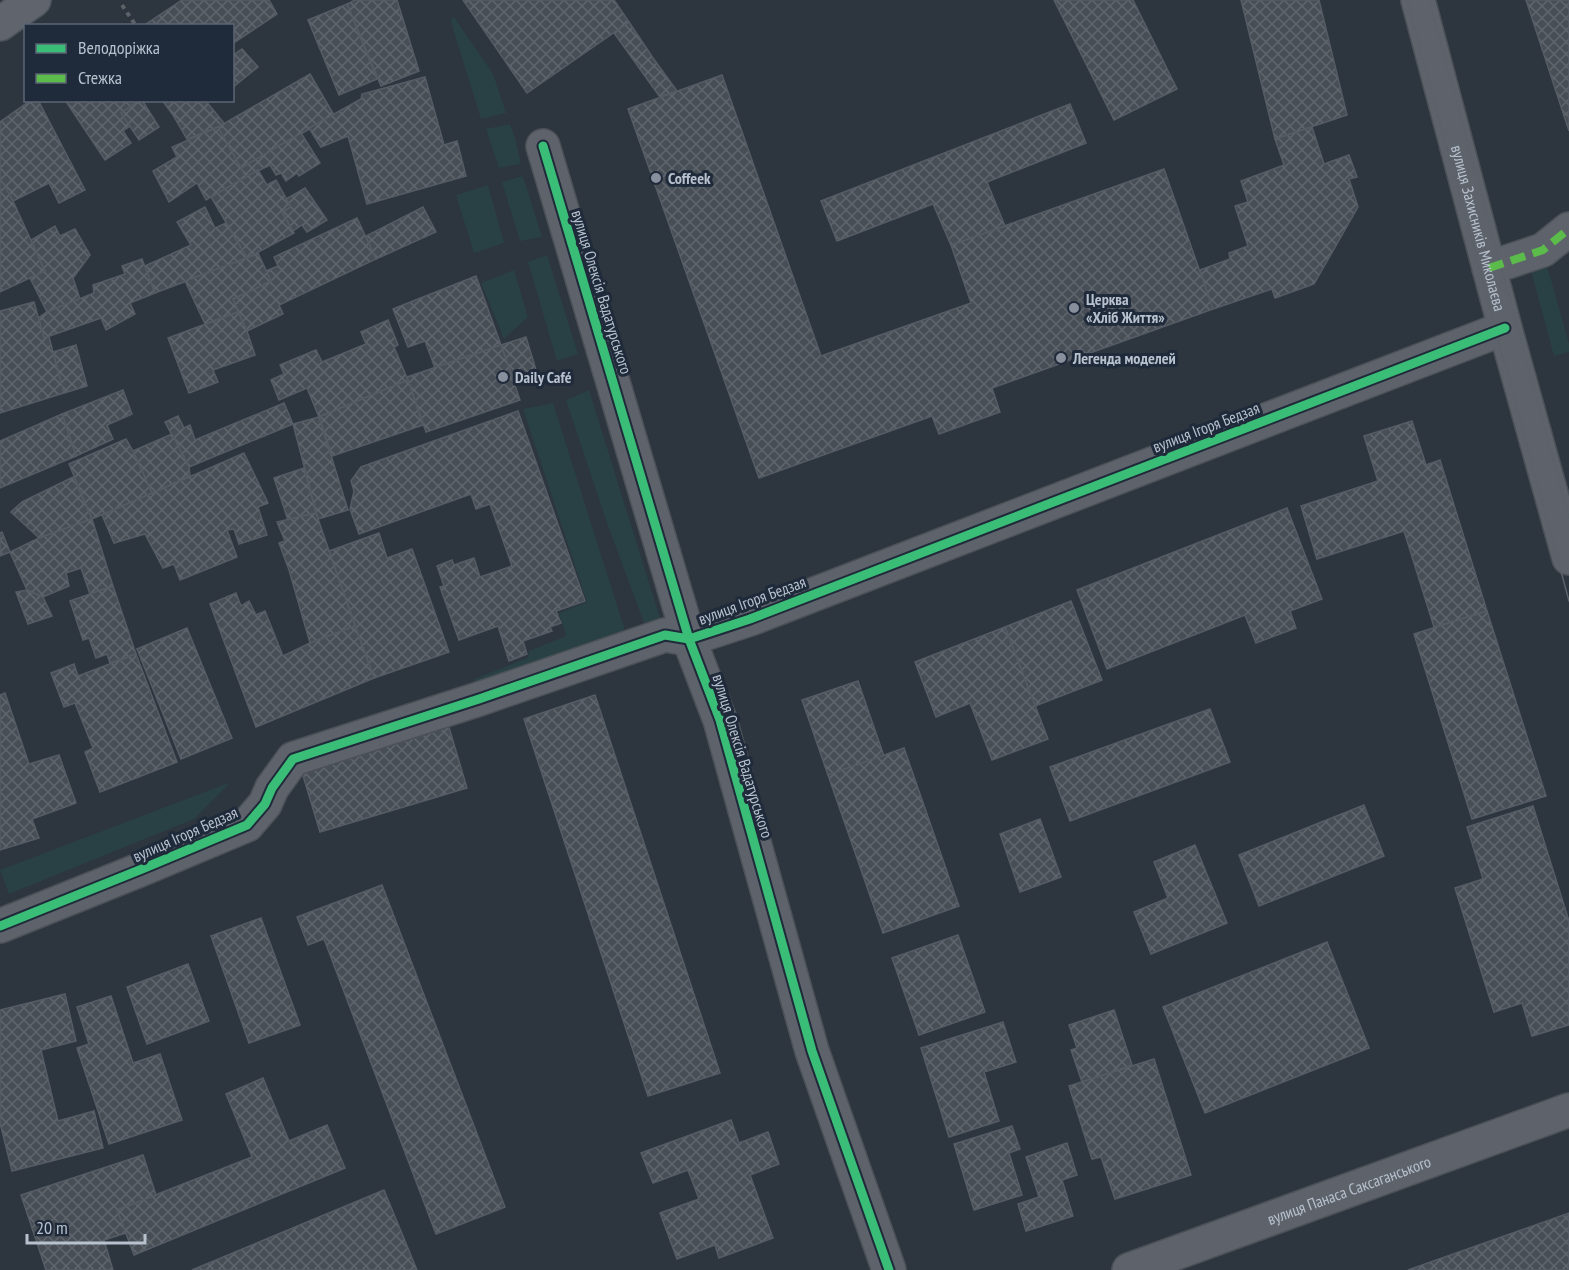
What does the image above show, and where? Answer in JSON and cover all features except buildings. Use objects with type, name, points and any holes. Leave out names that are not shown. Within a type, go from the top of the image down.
[{"type":"main road","points":[[0,24],[34,0]]},
{"type":"street","name":"вулиця Захисників Миколаєва","points":[[1418,0],[1569,558]]},
{"type":"street","name":"вулиця Олексія Вадатурського","points":[[543,146],[689,639],[720,720],[812,1051],[889,1270]]},
{"type":"street","points":[[1489,268],[1543,250],[1569,229]]},
{"type":"street","name":"вулиця Ігоря Бедзая","points":[[0,926],[247,825],[265,804],[272,788],[293,759],[479,699],[665,635],[689,639],[761,614],[1505,328]]},
{"type":"street","name":"вулиця Панаса Саксаганського","points":[[1129,1270],[1569,1110]]},
{"type":"path","points":[[122,5],[135,24]]},
{"type":"green space","points":[[454,17],[493,74],[506,113],[481,119],[453,29],[451,19]]},
{"type":"green space","points":[[510,124],[521,164],[499,168],[486,129]]},
{"type":"green space","points":[[523,176],[542,237],[520,241],[502,182]]},
{"type":"green space","points":[[488,185],[504,243],[474,253],[456,195]]},
{"type":"green space","points":[[547,255],[578,354],[557,361],[528,262]]},
{"type":"green space","points":[[1546,262],[1569,344],[1569,352],[1554,356],[1530,267]]},
{"type":"green space","points":[[514,270],[528,317],[504,339],[481,283]]},
{"type":"green space","points":[[589,390],[661,621],[646,628],[608,526],[566,400]]},
{"type":"green space","points":[[553,403],[627,637],[477,693],[474,679],[528,658],[529,651],[566,636],[559,613],[587,602],[523,409]]},
{"type":"green space","points":[[231,782],[194,819],[9,894],[0,870]]},
{"type":"tram line","points":[[1407,0],[1569,601]]},
{"type":"tram line","points":[[1429,0],[1569,518]]},
{"type":"marked path","points":[[1489,268],[1543,250],[1569,229]]},
{"type":"cycle path","points":[[543,146],[689,639],[720,720],[812,1051],[889,1270]]},
{"type":"cycle path","points":[[0,926],[247,825],[265,804],[272,788],[293,759],[479,699],[665,635],[689,639],[750,619],[1505,328]]},
{"type":"place","name":"Coffeek","points":[[656,178]]},
{"type":"place","name":"Церква «Хліб Життя»","points":[[1074,308]]},
{"type":"place","name":"Легенда моделей","points":[[1061,358]]},
{"type":"place","name":"Daily Café","points":[[503,377]]}]
